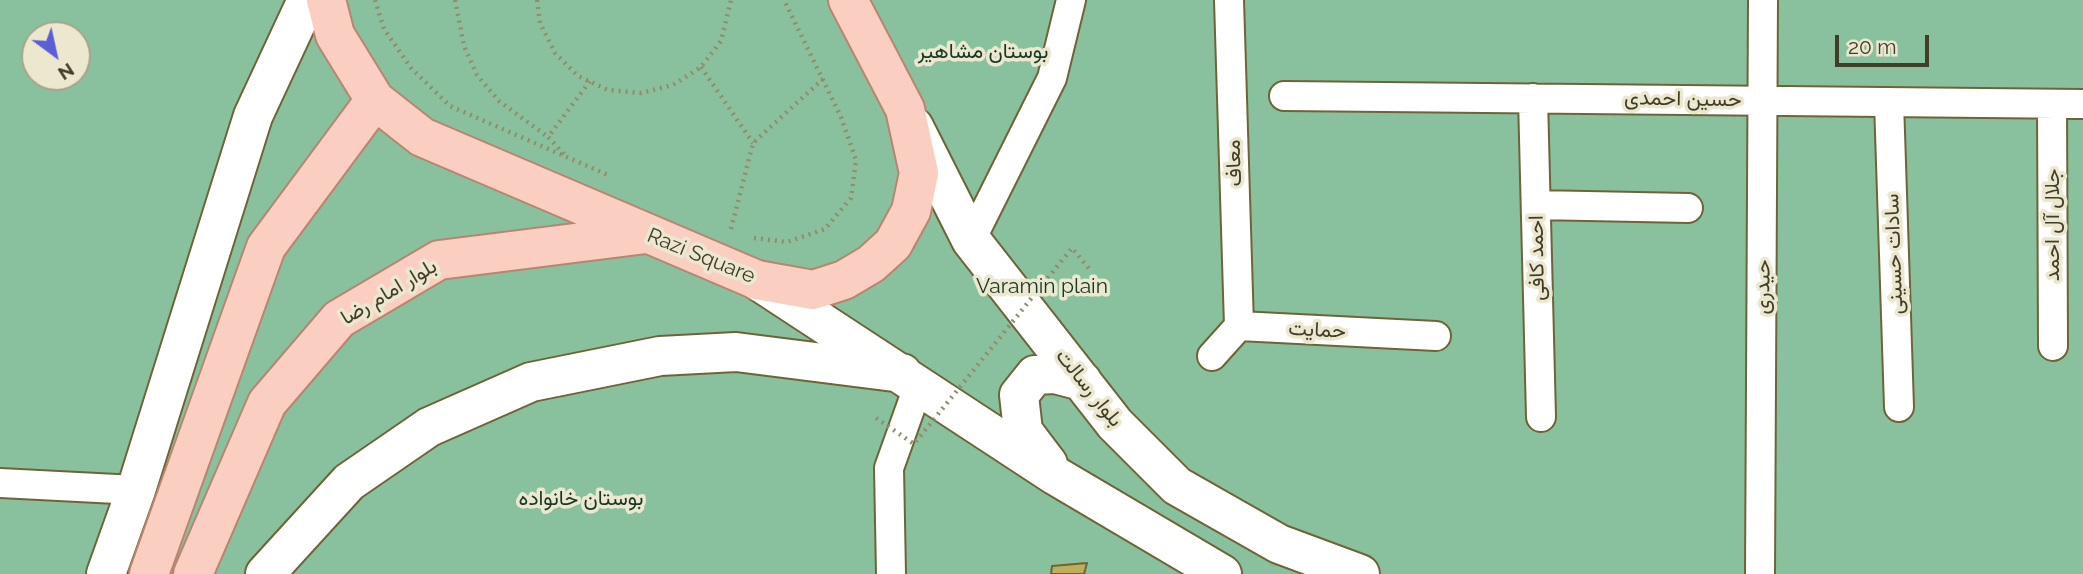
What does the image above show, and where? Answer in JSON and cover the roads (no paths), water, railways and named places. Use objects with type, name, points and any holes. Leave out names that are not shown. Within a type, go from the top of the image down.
[{"type":"main road","points":[[106,574],[136,489],[253,116],[307,0]]},
{"type":"main road","name":"Razi Square","points":[[326,0],[335,35],[375,100],[422,136],[757,280],[813,290],[844,280],[893,244],[911,211],[919,173],[905,109],[848,0]]},
{"type":"main road","points":[[149,574],[266,247],[375,100]]},
{"type":"main road","name":"بلوار رسالت","points":[[905,109],[971,240],[1115,424],[1177,486],[1279,544],[1360,574]]},
{"type":"main road","name":"بلوار امام رضا","points":[[193,574],[267,403],[339,319],[439,260],[648,234]]},
{"type":"main road","points":[[757,280],[1056,476],[1223,574]]},
{"type":"main road","points":[[265,574],[349,482],[429,427],[530,382],[660,356],[736,352],[910,379]]},
{"type":"main road","points":[[1056,476],[1023,431],[1018,414],[1019,395],[1035,375],[1055,374],[1082,381]]},
{"type":"street","points":[[971,240],[1052,78],[1072,0]]},
{"type":"street","name":"معاف","points":[[1229,0],[1239,326]]},
{"type":"street","name":"حیدری","points":[[1760,574],[1765,100],[1763,0]]},
{"type":"street","name":"حسین احمدی","points":[[1284,96],[2083,104]]},
{"type":"street","name":"احمد کافی","points":[[1533,98],[1541,417]]},
{"type":"street","name":"سادات حسینی","points":[[1889,102],[1899,407]]},
{"type":"street","name":"جلال آل احمد","points":[[2052,104],[2053,346]]},
{"type":"street","points":[[1536,205],[1688,208]]},
{"type":"street","points":[[1212,356],[1239,326]]},
{"type":"street","name":"حمایت","points":[[1239,326],[1436,336]]},
{"type":"street","points":[[891,574],[889,468],[910,379]]},
{"type":"street","points":[[0,483],[136,489]]},
{"type":"park label","name":"بوستان مشاهیر","points":[[983,52]]},
{"type":"park label","name":"Varamin plain","points":[[1042,287]]},
{"type":"park label","name":"بوستان خانواده","points":[[581,499]]}]
